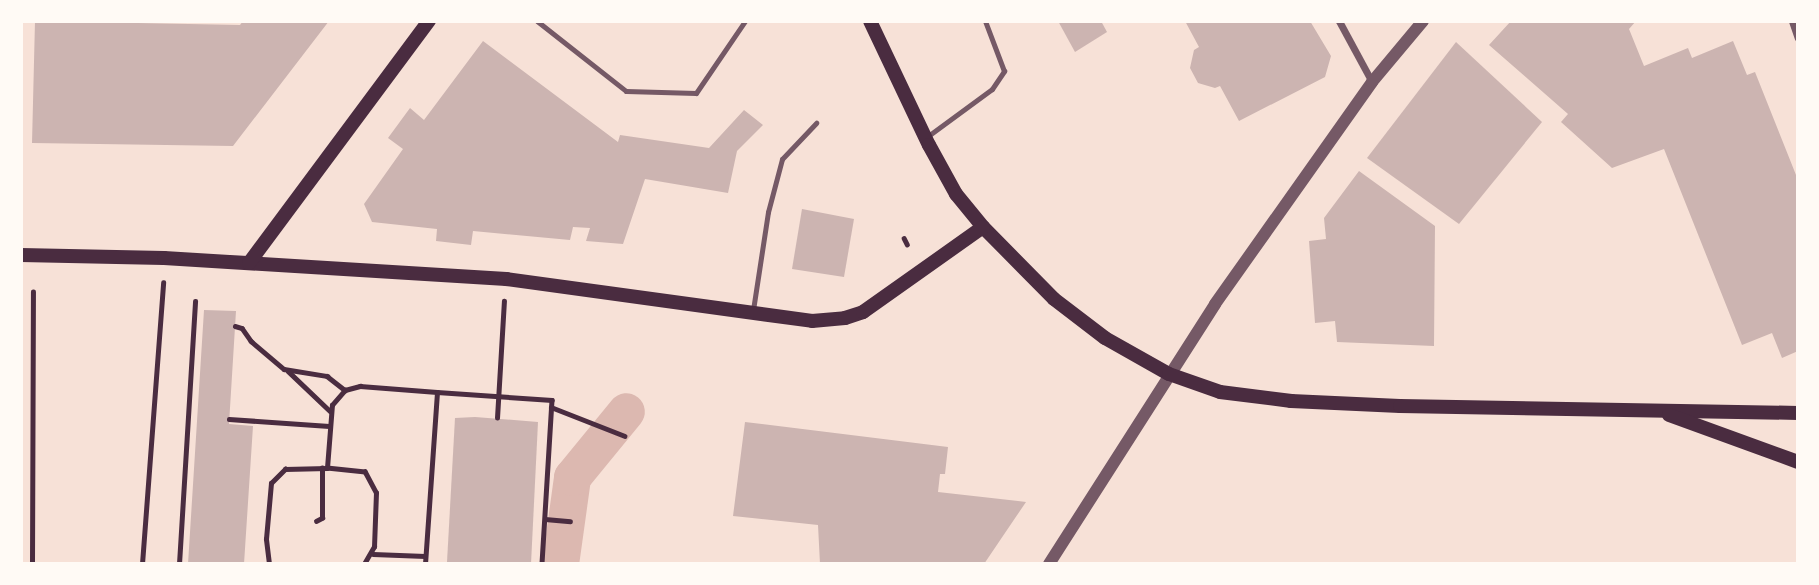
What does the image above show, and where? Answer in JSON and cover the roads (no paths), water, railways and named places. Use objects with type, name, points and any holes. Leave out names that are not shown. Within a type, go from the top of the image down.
[{"type":"main road","points":[[249,263],[429,21]]},
{"type":"main road","points":[[870,21],[956,194],[983,227],[1054,299],[1105,338],[1169,374],[1220,392],[1291,401],[1400,406],[1798,412]]},
{"type":"main road","points":[[21,255],[164,258],[506,279],[812,321],[845,318],[863,312],[983,227]]},
{"type":"main road","points":[[1654,410],[1798,462]]},
{"type":"street","points":[[1339,21],[1372,82]]},
{"type":"street","points":[[1049,564],[1169,374],[1372,82],[1423,21]]},
{"type":"street","points":[[1792,21],[1798,38]]},
{"type":"lane","points":[[537,21],[626,91],[696,93],[746,21]]},
{"type":"lane","points":[[926,138],[992,89],[1004,71],[985,21]]},
{"type":"lane","points":[[752,313],[768,212],[782,159],[816,123]]},
{"type":"waterway","points":[[560,564],[572,477],[626,411]]}]
